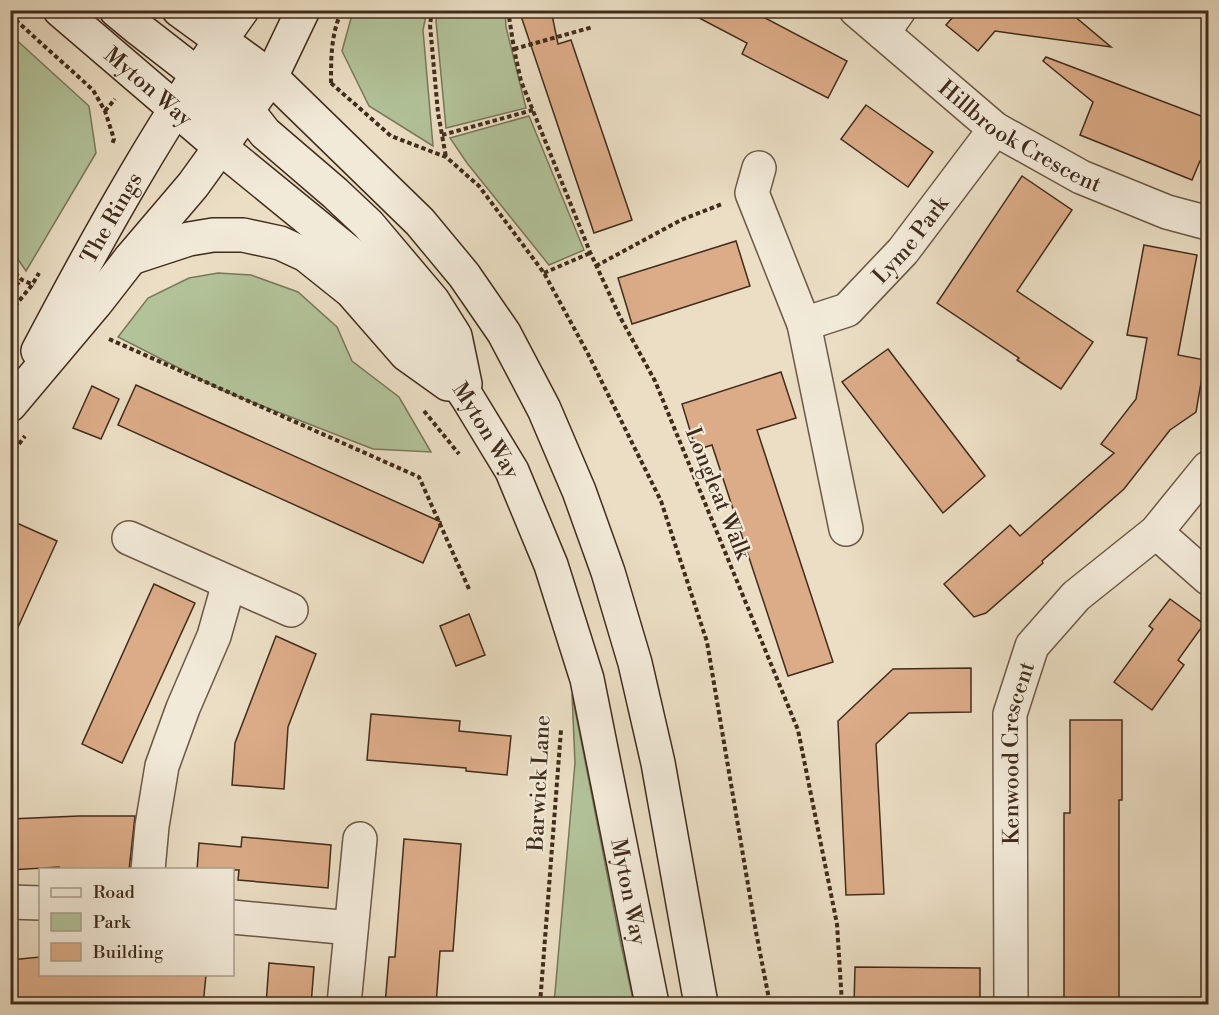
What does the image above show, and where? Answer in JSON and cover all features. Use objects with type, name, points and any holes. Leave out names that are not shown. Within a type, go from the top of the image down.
[{"type":"street","name":"Myton Way","points":[[60,10],[139,78],[219,93]]},
{"type":"street","points":[[116,10],[219,93],[368,224],[433,301],[455,336],[467,397]]},
{"type":"street","points":[[179,10],[220,40]]},
{"type":"street","points":[[220,147],[220,40],[242,10]]},
{"type":"street","name":"Hillbrook Crescent","points":[[856,10],[891,22],[995,129],[1081,177],[1167,212],[1209,223]]},
{"type":"street","name":"The Rings","points":[[12,403],[69,292],[137,174],[303,11]]},
{"type":"street","points":[[219,93],[411,213],[464,276],[504,333],[544,409],[579,491],[608,572],[635,663],[658,763],[701,1005]]},
{"type":"street","name":"Lyme Park","points":[[804,324],[847,310],[903,251],[995,129]]},
{"type":"street","name":"Myton Way","points":[[220,147],[356,258],[408,316],[439,356],[512,471],[551,566],[587,679],[652,1005]]},
{"type":"street","name":"The Rings","points":[[12,403],[193,185],[220,147]]},
{"type":"street","points":[[755,181],[804,324],[846,529]]},
{"type":"street","points":[[130,259],[189,239],[213,235],[243,235],[280,243],[306,255],[351,291],[406,354],[467,397]]},
{"type":"street","name":"Kenwood Crescent","points":[[1011,1005],[1010,714],[1032,646],[1076,596],[1156,532],[1209,468]]},
{"type":"street","points":[[1156,532],[1209,578]]},
{"type":"street","points":[[129,537],[291,610]]},
{"type":"street","points":[[148,868],[152,826],[162,766],[183,708],[214,636],[229,583]]},
{"type":"street","points":[[344,1005],[360,838]]},
{"type":"street","points":[[10,902],[39,903]]},
{"type":"street","points":[[234,917],[351,928]]},
{"type":"path","points":[[327,94],[331,83],[333,34],[342,10]]},
{"type":"path","points":[[432,10],[429,25],[438,113],[446,157]]},
{"type":"path","name":"Longleat Walk","points":[[508,10],[521,81],[596,266],[620,317],[656,381],[798,730],[837,924],[842,1005]]},
{"type":"path","points":[[10,15],[93,90],[105,111],[114,139],[110,148]]},
{"type":"path","points":[[514,48],[593,27]]},
{"type":"path","points":[[442,135],[533,110]]},
{"type":"path","points":[[596,266],[755,181]]},
{"type":"path","points":[[544,273],[590,252]]},
{"type":"path","points":[[10,267],[22,280],[32,285],[10,312]]},
{"type":"path","points":[[10,290],[22,280]]},
{"type":"path","points":[[108,338],[418,477],[470,590]]},
{"type":"path","name":"Barwick Lane","points":[[540,1005],[561,729]]},
{"type":"green space","points":[[353,11],[427,11],[423,30],[433,146],[369,106],[342,51]]},
{"type":"green space","points":[[438,11],[505,11],[506,27],[526,108],[446,128],[436,21]]},
{"type":"green space","points":[[11,35],[89,106],[96,153],[26,271],[11,249]]},
{"type":"green space","points":[[529,116],[584,250],[549,265],[467,163],[450,138]]},
{"type":"green space","points":[[218,273],[251,275],[298,292],[337,327],[352,361],[399,397],[431,452],[373,449],[224,391],[118,337],[148,298],[189,278]]},
{"type":"green space","points":[[572,694],[634,1004],[554,1004],[575,763]]},
{"type":"building","points":[[519,10],[551,10],[558,44],[571,40],[632,220],[594,233]]},
{"type":"building","points":[[684,10],[750,10],[847,61],[828,98],[742,54],[747,43]]},
{"type":"building","points":[[959,10],[1067,10],[1111,47],[995,31],[978,51],[946,25]]},
{"type":"building","points":[[1046,57],[1209,119],[1209,162],[1200,161],[1192,180],[1080,135],[1093,102],[1043,61]]},
{"type":"building","points":[[866,105],[933,152],[908,187],[841,139]]},
{"type":"building","points":[[1022,176],[1072,210],[1017,291],[1093,342],[1061,389],[937,303]]},
{"type":"building","points":[[736,241],[750,286],[632,324],[618,278]]},
{"type":"building","points":[[1144,245],[1197,255],[1178,355],[1205,360],[1196,412],[1170,430],[1124,489],[986,613],[974,617],[944,584],[1010,525],[1020,536],[1114,453],[1101,444],[1136,399],[1147,338],[1127,335]]},
{"type":"building","points":[[888,349],[985,476],[943,513],[842,382]]},
{"type":"building","points":[[781,372],[796,418],[757,430],[833,662],[788,676],[712,445],[696,450],[682,404]]},
{"type":"building","points":[[136,385],[441,522],[423,563],[118,425]]},
{"type":"building","points":[[92,386],[119,399],[101,439],[73,428]]},
{"type":"building","points":[[10,520],[57,541],[10,645]]},
{"type":"building","points":[[154,584],[195,603],[122,763],[82,744]]},
{"type":"building","points":[[1170,599],[1204,624],[1178,660],[1184,665],[1152,710],[1114,682],[1153,629],[1149,626]]},
{"type":"building","points":[[469,614],[485,655],[456,666],[440,626]]},
{"type":"building","points":[[276,636],[316,654],[288,727],[284,789],[232,785],[235,743]]},
{"type":"building","points":[[971,668],[971,712],[909,713],[876,744],[884,894],[846,895],[838,721],[893,669]]},
{"type":"building","points":[[371,714],[460,721],[459,731],[511,736],[507,775],[466,771],[466,768],[367,760]]},
{"type":"building","points":[[1070,720],[1122,720],[1122,800],[1119,800],[1119,1005],[1064,1005],[1064,813],[1070,813]]},
{"type":"building","points":[[135,816],[129,868],[59,867],[10,870],[10,819]]},
{"type":"building","points":[[242,837],[331,845],[328,888],[238,880],[239,870],[234,870],[234,868],[197,868],[199,843],[241,847]]},
{"type":"building","points":[[404,839],[461,844],[453,951],[440,951],[436,1005],[385,1005],[389,957],[395,957]]},
{"type":"building","points":[[39,957],[39,976],[206,976],[203,1005],[12,1005],[10,960]]},
{"type":"building","points":[[269,963],[314,967],[311,1005],[266,1005]]},
{"type":"building","points":[[855,967],[980,968],[980,1005],[854,1005]]}]
